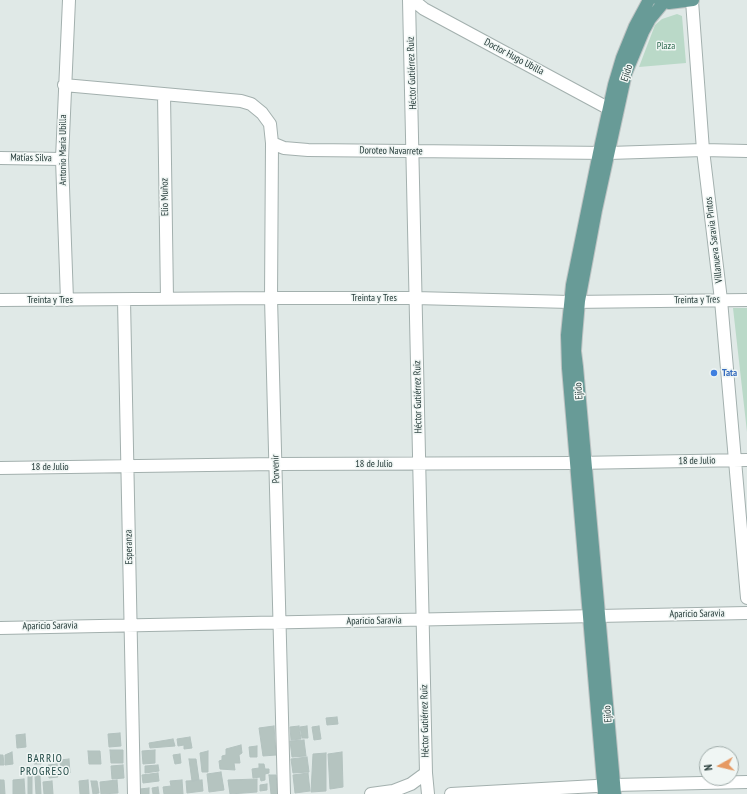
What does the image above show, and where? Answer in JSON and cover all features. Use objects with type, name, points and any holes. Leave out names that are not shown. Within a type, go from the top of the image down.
[{"type":"main road","name":"Ejido","points":[[609,790],[581,463],[575,302],[596,210],[604,153],[622,58],[634,26],[649,0]]},
{"type":"main road","points":[[661,1],[677,3],[692,0]]},
{"type":"main road","name":"Ejido","points":[[613,110],[636,48],[650,19],[661,1]]},
{"type":"street","name":"Antonio María Ubilla","points":[[67,300],[62,159],[68,0]]},
{"type":"street","name":"Héctor Gutiérrez Ruiz","points":[[410,0],[414,151],[415,298],[424,620],[426,773],[428,794]]},
{"type":"street","name":"Doctor Hugo Ubilla","points":[[413,0],[424,9],[613,110]]},
{"type":"street","name":"Villanueva Saravia Pintos","points":[[692,0],[703,150],[741,460],[747,598]]},
{"type":"street","points":[[64,85],[241,101],[251,104],[262,112],[270,124],[272,144]]},
{"type":"street","name":"Elio Muñoz","points":[[164,94],[167,299]]},
{"type":"street","name":"Doroteo Navarrete","points":[[272,144],[284,148],[308,150],[604,153],[703,150],[747,151]]},
{"type":"street","name":"Porvenir","points":[[272,144],[271,298],[284,794]]},
{"type":"street","name":"Matías Silva","points":[[0,158],[62,159]]},
{"type":"street","name":"Treinta y Tres","points":[[0,300],[415,298],[575,302],[747,300]]},
{"type":"street","name":"Esperanza","points":[[124,300],[134,794]]},
{"type":"street","name":"18 de Julio","points":[[0,468],[276,464],[581,463],[741,460]]},
{"type":"street","name":"Aparicio Saravia","points":[[0,628],[130,624],[424,620],[747,613]]},
{"type":"street","points":[[371,794],[393,791],[411,784],[426,773]]},
{"type":"street","points":[[450,794],[609,790],[747,782]]},
{"type":"green space","name":"Plaza","points":[[677,14],[682,16],[686,63],[639,67],[655,25],[662,19]]},
{"type":"green space","points":[[733,308],[747,308],[747,432]]},
{"type":"building","points":[[337,717],[338,724],[327,725],[326,718]]},
{"type":"building","points":[[274,726],[276,755],[263,756],[259,728]]},
{"type":"building","points":[[299,726],[301,739],[291,740],[290,727]]},
{"type":"building","points":[[307,726],[308,738],[302,738],[300,727]]},
{"type":"building","points":[[319,726],[321,739],[314,740],[312,727]]},
{"type":"building","points":[[120,733],[121,746],[109,747],[108,734]]},
{"type":"building","points":[[25,734],[26,747],[17,748],[16,735]]},
{"type":"building","points":[[190,737],[192,748],[184,749],[184,745],[178,746],[177,739]]},
{"type":"building","points":[[173,739],[175,746],[150,748],[149,743]]},
{"type":"building","points":[[304,740],[306,756],[292,757],[290,741]]},
{"type":"building","points":[[241,745],[242,753],[239,755],[240,763],[234,763],[235,770],[220,769],[219,761],[222,760],[222,756],[226,755],[226,749]]},
{"type":"building","points":[[257,746],[257,757],[250,757],[249,747]]},
{"type":"building","points":[[110,750],[123,750],[123,763],[111,763]]},
{"type":"building","points":[[155,750],[155,763],[143,764],[142,751]]},
{"type":"building","points":[[88,751],[100,751],[101,764],[89,764]]},
{"type":"building","points":[[208,751],[208,772],[202,772],[200,753]]},
{"type":"building","points":[[12,752],[13,764],[5,765],[5,755]]},
{"type":"building","points":[[342,752],[343,787],[330,789],[328,754]]},
{"type":"building","points":[[326,753],[326,791],[311,792],[313,754]]},
{"type":"building","points":[[180,754],[181,763],[175,764],[173,755]]},
{"type":"building","points":[[0,755],[3,755],[4,765],[0,765]]},
{"type":"building","points":[[34,756],[41,756],[41,764],[34,764]]},
{"type":"building","points":[[307,757],[309,772],[293,773],[291,759]]},
{"type":"building","points":[[69,759],[70,773],[61,773],[60,760]]},
{"type":"building","points":[[189,759],[196,759],[199,780],[192,781]]},
{"type":"building","points":[[57,764],[58,777],[49,778],[48,765]]},
{"type":"building","points":[[259,764],[264,764],[265,769],[269,769],[269,773],[265,774],[265,780],[261,781],[260,777],[253,778],[252,769],[259,768]]},
{"type":"building","points":[[123,765],[124,778],[112,779],[111,766]]},
{"type":"building","points":[[158,765],[159,771],[145,773],[145,766]]},
{"type":"building","points":[[221,772],[224,790],[209,792],[207,774]]},
{"type":"building","points":[[158,773],[159,781],[143,783],[142,775]]},
{"type":"building","points":[[308,773],[310,791],[295,793],[293,775]]},
{"type":"building","points":[[269,775],[276,775],[278,794],[271,794]]},
{"type":"building","points":[[28,776],[32,776],[32,794],[28,794]]},
{"type":"building","points":[[35,776],[40,776],[41,794],[36,794]]},
{"type":"building","points":[[24,779],[25,794],[13,794],[13,780]]},
{"type":"building","points":[[257,779],[257,792],[230,794],[228,780]]},
{"type":"building","points":[[0,780],[4,780],[5,794],[0,794]]},
{"type":"building","points":[[88,780],[89,794],[80,794],[79,781]]},
{"type":"building","points":[[117,780],[118,793],[101,794],[100,782]]},
{"type":"building","points":[[182,780],[183,794],[164,794],[163,787],[171,786],[170,781]]},
{"type":"building","points":[[202,780],[203,791],[187,793],[186,781]]},
{"type":"building","points":[[52,781],[53,794],[44,794],[43,782]]},
{"type":"building","points":[[91,781],[97,781],[99,793],[93,794]]},
{"type":"building","points":[[267,784],[267,790],[260,791],[260,785]]},
{"type":"building","points":[[158,787],[159,794],[153,794],[152,788]]},
{"type":"building","points":[[149,788],[149,794],[140,794],[140,789]]},
{"type":"place","name":"Tata","points":[[714,373]]},
{"type":"district","name":"BARRIO PROGRESO","points":[[45,765]]}]
